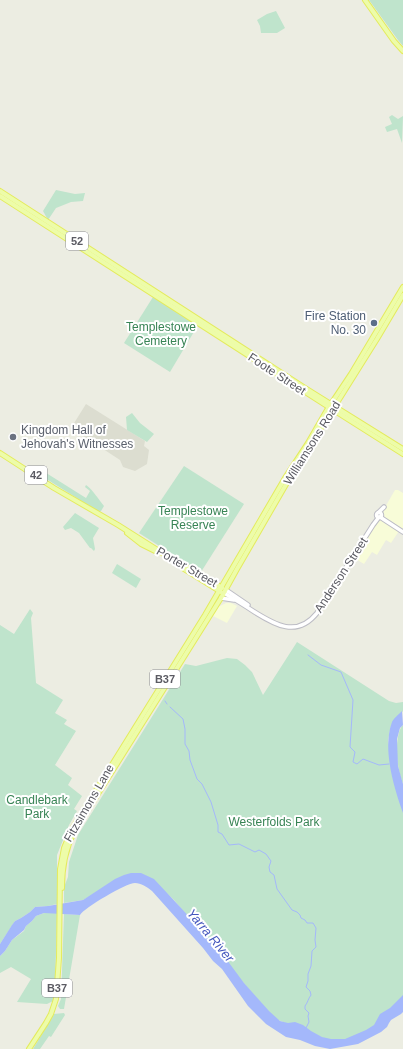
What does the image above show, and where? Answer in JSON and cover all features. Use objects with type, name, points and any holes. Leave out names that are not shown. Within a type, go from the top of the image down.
[{"type":"main road","points":[[365,0],[394,41],[403,51]]},
{"type":"main road","name":"52","points":[[0,191],[153,292]]},
{"type":"main road","name":"52","points":[[0,196],[153,292]]},
{"type":"main road","name":"Williamsons Road","points":[[225,592],[282,493],[387,319],[403,287]]},
{"type":"main road","name":"Foote Street","points":[[153,292],[324,404],[334,407],[342,415],[387,442],[403,449]]},
{"type":"main road","name":"Williamsons Road","points":[[224,582],[322,418],[334,407],[347,380],[403,295]]},
{"type":"main road","name":"Foote Street","points":[[304,390],[334,407],[403,454]]},
{"type":"main road","points":[[322,418],[324,404]]},
{"type":"main road","points":[[330,414],[342,415]]},
{"type":"main road","name":"Porter Street","points":[[0,452],[171,559],[207,578],[220,589],[260,613],[271,622]]},
{"type":"main road","name":"Porter Street","points":[[100,515],[141,544],[214,587],[220,589]]},
{"type":"main road","name":"Anderson Street","points":[[283,626],[292,627],[301,625],[316,615],[380,515],[403,530]]},
{"type":"main road","points":[[207,578],[220,583],[224,582]]},
{"type":"main road","name":"Fitzsimons Lane","points":[[30,1049],[46,1023],[56,999],[61,920],[60,869],[62,855],[68,838],[224,582]]},
{"type":"main road","points":[[213,601],[215,591],[214,587]]},
{"type":"main road","name":"Porter Street","points":[[225,592],[271,622],[283,626]]},
{"type":"main road","name":"Fitzsimons Lane","points":[[82,815],[225,592]]},
{"type":"main road","points":[[221,598],[237,601]]},
{"type":"main road","points":[[181,653],[185,656]]},
{"type":"shaded area","points":[[86,404],[145,441],[144,446],[149,450],[147,464],[135,471],[123,467],[120,460],[71,428]]},
{"type":"shaded area","points":[[395,490],[403,493],[403,529],[386,518],[383,514],[384,509]]},
{"type":"shaded area","points":[[380,518],[399,531],[391,543],[386,540],[377,555],[372,552],[364,564],[354,558]]},
{"type":"shaded area","points":[[226,603],[231,603],[237,606],[227,623],[213,616],[218,607]]},
{"type":"green space","points":[[369,0],[403,0],[403,46],[398,40]]},
{"type":"green space","points":[[276,11],[285,28],[277,33],[261,33],[257,20]]},
{"type":"green space","points":[[392,115],[398,119],[403,116],[402,143],[397,129],[387,132],[385,127],[392,124],[389,117]]},
{"type":"green space","points":[[56,190],[75,194],[85,193],[83,201],[71,202],[56,208],[48,220],[43,211]]},
{"type":"green space","name":"Templestowe Cemetery","points":[[153,297],[198,325],[170,372],[124,343]]},
{"type":"green space","points":[[132,413],[140,423],[154,434],[147,442],[127,430],[126,417]]},
{"type":"green space","name":"Templestowe Reserve","points":[[184,466],[244,504],[201,572],[139,533]]},
{"type":"green space","points":[[43,471],[86,498],[90,491],[85,487],[86,485],[94,492],[104,506],[101,511],[99,512],[40,475]]},
{"type":"green space","points":[[75,513],[99,528],[93,538],[94,551],[79,533],[71,528],[65,530],[63,527]]},
{"type":"green space","points":[[117,564],[141,579],[136,588],[112,573]]},
{"type":"green space","name":"Candlebark Park","points":[[30,609],[33,613],[31,618],[36,683],[63,700],[55,713],[67,720],[64,724],[76,731],[55,765],[72,778],[68,785],[82,796],[74,809],[77,811],[69,825],[57,855],[57,904],[35,907],[30,912],[15,921],[0,944],[0,625],[14,634]]},
{"type":"green space","name":"Westerfolds Park","points":[[297,642],[389,701],[396,703],[403,702],[403,711],[391,726],[388,740],[403,812],[403,999],[377,1025],[357,1038],[334,1042],[273,1018],[174,900],[149,877],[94,894],[83,900],[64,903],[64,887],[68,877],[69,862],[78,835],[185,664],[196,666],[227,658],[237,659],[252,672],[263,695]]},
{"type":"green space","points":[[403,725],[403,784],[398,768],[397,750],[399,733]]},
{"type":"green space","points":[[44,913],[57,913],[55,990],[53,1001],[47,1004],[17,1002],[31,979],[11,967],[0,973],[0,956],[12,940],[24,931],[26,926],[36,916]]},
{"type":"green space","points":[[64,914],[80,915],[64,1009],[60,1009],[58,1006],[61,999]]},
{"type":"green space","points":[[64,1013],[65,1015],[51,1037],[49,1036],[40,1049],[33,1049],[54,1014]]},
{"type":"water","points":[[402,711],[403,725],[400,728],[397,739],[398,766],[403,784],[403,813],[390,768],[388,744],[392,722]]},
{"type":"water","points":[[131,873],[141,873],[154,879],[221,952],[244,983],[280,1021],[288,1023],[295,1022],[303,1025],[322,1037],[331,1039],[345,1039],[374,1025],[380,1014],[390,1008],[403,995],[403,1012],[391,1020],[387,1027],[381,1032],[358,1044],[330,1049],[286,1037],[266,1024],[248,1006],[222,969],[213,961],[152,891],[137,883],[130,884],[115,891],[89,907],[80,915],[44,913],[36,916],[24,930],[12,940],[0,956],[0,944],[12,925],[15,921],[30,912],[35,907],[83,900],[115,879]]},
{"type":"waterway","points":[[308,655],[321,665],[341,672],[353,700],[350,747],[355,752],[353,762],[357,764],[363,759],[379,765],[389,764]]},
{"type":"waterway","points":[[170,707],[183,719],[185,744],[189,751],[190,760],[197,779],[202,784],[211,802],[218,825],[218,832],[222,834],[229,845],[239,844],[255,852],[259,850],[266,854],[271,861],[269,867],[270,872],[274,875],[277,889],[292,910],[297,912],[307,923],[313,923],[316,928],[316,947],[312,951],[311,966],[306,987],[310,991],[311,995],[305,1006],[305,1009],[309,1013],[309,1022],[306,1028]]},
{"type":"place","name":"Fire Station No. 30","points":[[374,323]]},
{"type":"place","name":"Kingdom Hall of Jehovah's Witnesses","points":[[13,437]]},
{"type":"water label","name":"Yarra River","points":[[211,935]]}]
